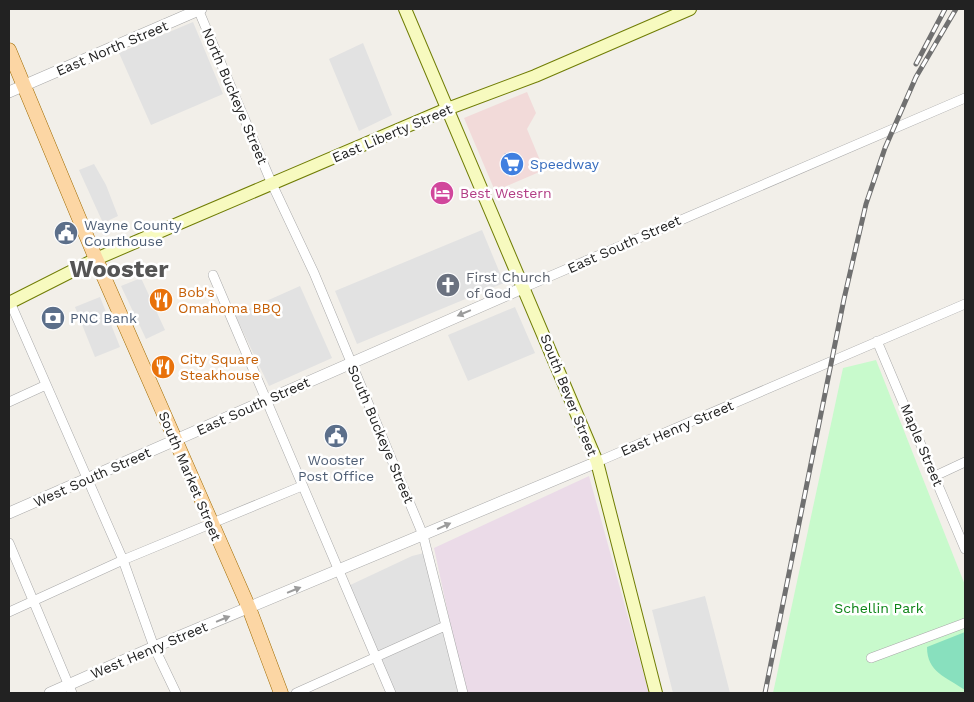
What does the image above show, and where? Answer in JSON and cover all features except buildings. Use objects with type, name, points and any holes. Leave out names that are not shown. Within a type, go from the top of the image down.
[{"type":"main road","name":"South Bever Street","points":[[406,9],[597,462],[656,693]]},
{"type":"main road","name":"East Liberty Street","points":[[9,302],[96,260],[272,184],[447,109],[535,76],[690,9]]},
{"type":"main road","name":"South Market Street","points":[[9,50],[96,260],[210,524],[249,608],[281,693]]},
{"type":"street","name":"East North Street","points":[[9,92],[199,9]]},
{"type":"street","name":"North Buckeye Street","points":[[199,9],[272,184]]},
{"type":"street","name":"East South Street","points":[[174,440],[268,401],[351,362],[524,287],[965,98]]},
{"type":"street","name":"South Buckeye Street","points":[[272,184],[314,273],[423,535],[463,693]]},
{"type":"street","points":[[213,275],[391,693]]},
{"type":"street","points":[[9,302],[123,560],[154,647],[176,693]]},
{"type":"street","name":"East Henry Street","points":[[249,608],[338,572],[965,304]]},
{"type":"street","name":"Maple Street","points":[[877,341],[965,549]]},
{"type":"street","points":[[9,402],[46,385]]},
{"type":"street","name":"West South Street","points":[[9,513],[174,440]]},
{"type":"street","points":[[935,476],[965,462]]},
{"type":"street","points":[[9,612],[123,560],[302,486]]},
{"type":"street","points":[[9,543],[32,602],[70,689]]},
{"type":"street","name":"West Henry Street","points":[[50,693],[70,689],[154,647],[249,608]]},
{"type":"street","points":[[871,658],[965,623]]},
{"type":"street","points":[[296,693],[445,626]]},
{"type":"shaded area","points":[[193,22],[223,94],[151,125],[119,53]]},
{"type":"shaded area","points":[[363,43],[392,115],[359,131],[329,59]]},
{"type":"shaded area","points":[[527,92],[536,113],[527,129],[544,170],[495,191],[464,118]]},
{"type":"shaded area","points":[[94,164],[106,185],[118,216],[103,223],[79,170]]},
{"type":"shaded area","points":[[482,230],[504,283],[357,344],[335,291]]},
{"type":"shaded area","points":[[141,278],[165,330],[146,339],[121,286]]},
{"type":"shaded area","points":[[300,286],[332,358],[269,386],[235,315]]},
{"type":"shaded area","points":[[100,297],[120,347],[95,357],[75,307]]},
{"type":"shaded area","points":[[515,307],[535,353],[468,381],[448,335]]},
{"type":"shaded area","points":[[589,476],[649,693],[465,693],[434,548]]},
{"type":"shaded area","points":[[428,552],[463,693],[391,693],[346,587],[412,556]]},
{"type":"shaded area","points":[[705,596],[730,693],[673,693],[652,610]]},
{"type":"green space","name":"Schellin Park","points":[[876,360],[965,585],[965,693],[773,693],[843,368]]},
{"type":"green space","points":[[965,632],[965,690],[934,668],[930,662],[927,647]]},
{"type":"railway","points":[[916,64],[945,9]]},
{"type":"railway","points":[[765,693],[844,299],[866,204],[885,148],[916,77],[956,9]]},
{"type":"place","name":"Speedway","points":[[512,164]]},
{"type":"place","name":"Best Western","points":[[442,193]]},
{"type":"place","name":"Wayne County Courthouse","points":[[66,233]]},
{"type":"place","name":"First Church of God","points":[[448,285]]},
{"type":"place","name":"Bob's Omahoma BBQ","points":[[161,300]]},
{"type":"place","name":"PNC Bank","points":[[53,318]]},
{"type":"place","name":"City Square Steakhouse","points":[[163,367]]},
{"type":"place","name":"Wooster Post Office","points":[[336,436]]},
{"type":"district","name":"Wooster","points":[[119,269]]}]
